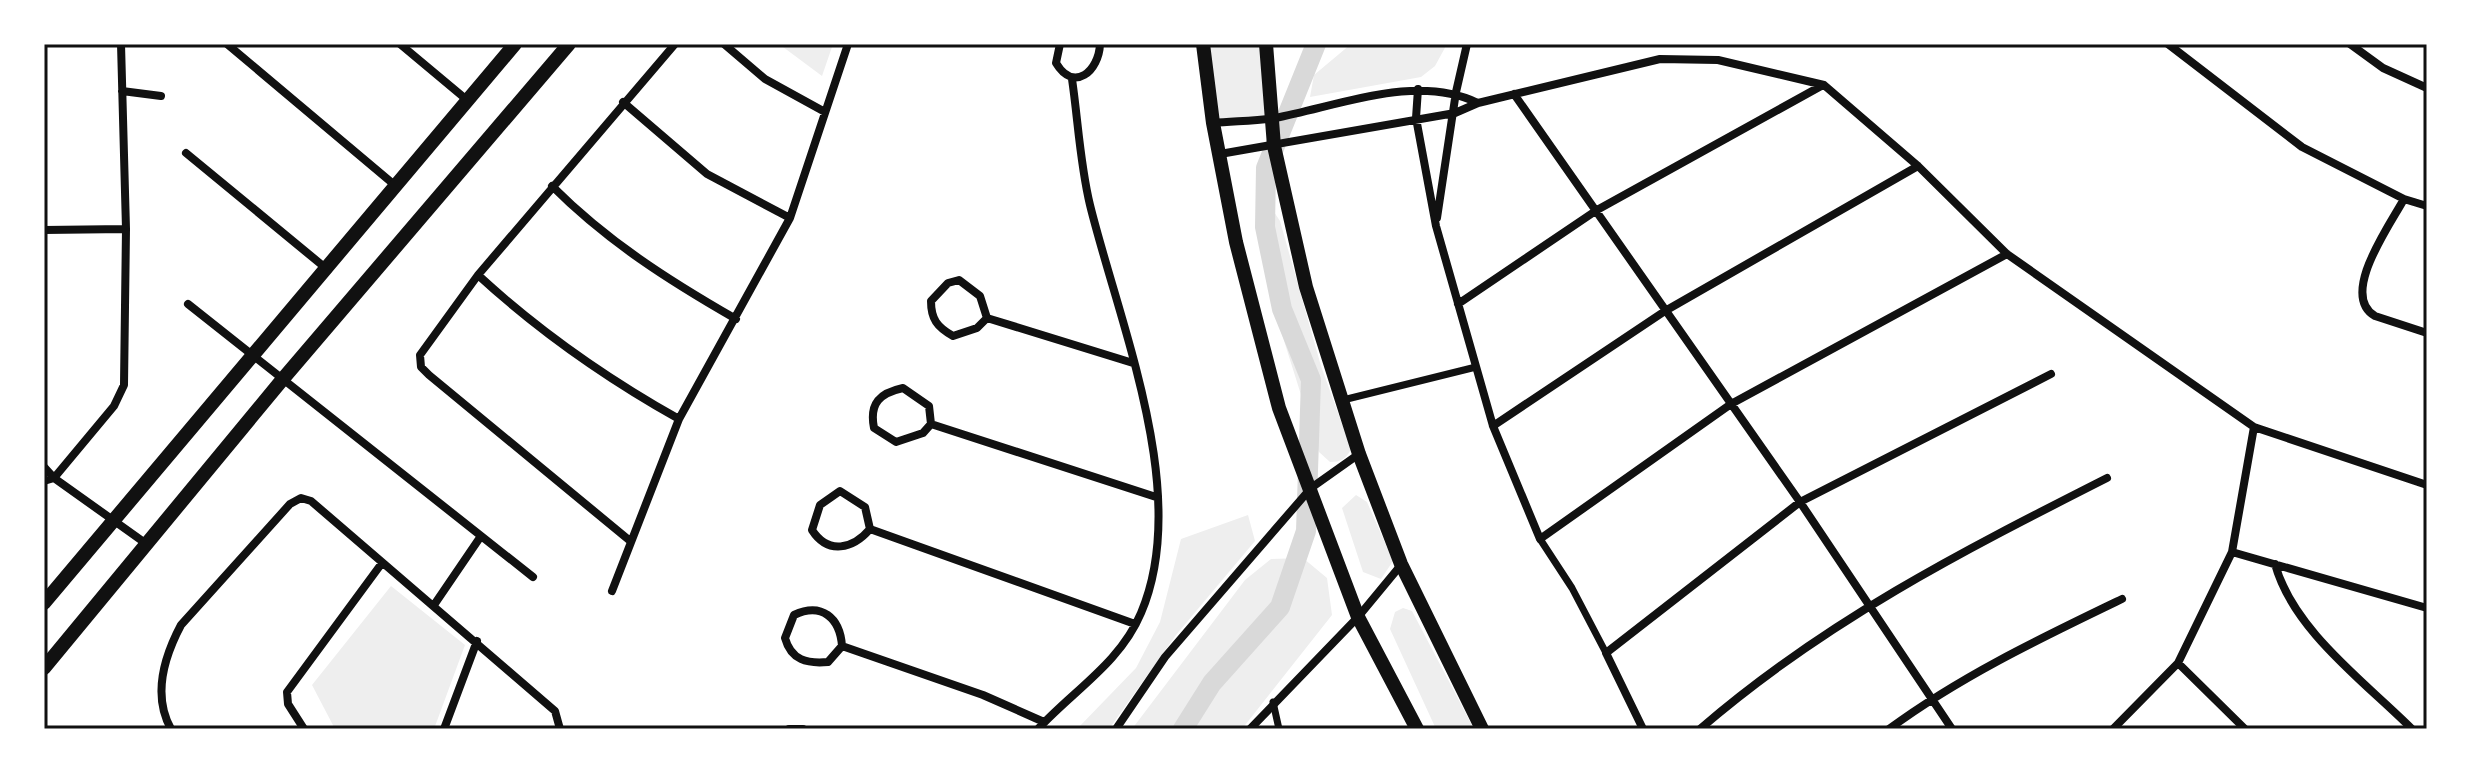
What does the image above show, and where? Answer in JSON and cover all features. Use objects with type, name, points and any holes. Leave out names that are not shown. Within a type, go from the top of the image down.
[{"type":"street","points":[[49,480],[123,392],[126,229],[121,44]]},
{"type":"street","points":[[227,44],[397,187]]},
{"type":"street","points":[[400,44],[467,100]]},
{"type":"street","points":[[44,603],[328,270],[515,44]]},
{"type":"street","points":[[44,668],[282,380],[569,44]]},
{"type":"street","points":[[629,540],[421,367],[422,350],[478,275],[675,44]]},
{"type":"street","points":[[724,44],[765,79],[825,112]]},
{"type":"street","points":[[612,591],[629,540],[679,419],[790,218],[848,44]]},
{"type":"street","points":[[1060,44],[1056,63],[1062,73],[1072,79],[1088,76],[1095,68],[1100,44]]},
{"type":"street","points":[[1203,44],[1213,123],[1236,242],[1279,408],[1358,617],[1417,729]]},
{"type":"street","points":[[1266,44],[1274,146],[1284,204],[1306,287],[1359,454],[1401,564],[1482,729]]},
{"type":"street","points":[[1436,226],[1456,92],[1467,44]]},
{"type":"street","points":[[2168,44],[2302,147],[2404,199],[2427,206]]},
{"type":"street","points":[[2350,44],[2383,68],[2427,88]]},
{"type":"street","points":[[1220,154],[1455,113],[1478,103],[1660,59],[1718,60],[1824,85],[1918,166],[2007,254],[2254,427],[2427,485]]},
{"type":"street","points":[[842,646],[983,695],[1041,726],[1113,660],[1135,624],[1154,571],[1154,449],[1089,202],[1072,79]]},
{"type":"street","points":[[1458,304],[1597,210],[1824,85]]},
{"type":"street","points":[[1213,123],[1271,118],[1418,89],[1456,92],[1478,103]]},
{"type":"street","points":[[1418,89],[1416,118],[1436,226],[1493,426],[1540,539],[1572,588],[1643,729]]},
{"type":"street","points":[[122,91],[161,96]]},
{"type":"street","points":[[1514,94],[1800,502],[1952,729]]},
{"type":"street","points":[[623,102],[707,174],[790,218]]},
{"type":"street","points":[[186,153],[328,270]]},
{"type":"street","points":[[1493,426],[1665,311],[1918,166]]},
{"type":"street","points":[[552,186],[588,222],[629,255],[736,319]]},
{"type":"street","points":[[2404,199],[2364,274],[2361,297],[2369,312],[2375,316],[2427,333]]},
{"type":"street","points":[[44,230],[126,229]]},
{"type":"street","points":[[1540,539],[1731,404],[2007,254]]},
{"type":"street","points":[[478,275],[524,317],[577,357],[679,419]]},
{"type":"street","points":[[959,280],[980,296],[987,318],[977,328],[953,336],[933,319],[931,301],[948,283],[959,280]]},
{"type":"street","points":[[188,304],[533,577]]},
{"type":"street","points":[[987,318],[1133,363]]},
{"type":"street","points":[[1343,400],[1476,367]]},
{"type":"street","points":[[1606,653],[1800,502],[2051,374]]},
{"type":"street","points":[[903,388],[929,406],[931,424],[923,433],[896,442],[874,428],[871,414],[876,400],[885,392],[903,388]]},
{"type":"street","points":[[931,424],[1156,497]]},
{"type":"street","points":[[2113,729],[2178,663],[2232,552],[2254,427]]},
{"type":"street","points":[[1116,729],[1165,657],[1311,488],[1359,454]]},
{"type":"street","points":[[44,467],[49,480],[148,545]]},
{"type":"street","points":[[1700,729],[1760,679],[1867,605],[1956,554],[2107,478]]},
{"type":"street","points":[[840,491],[865,507],[870,529],[848,547],[831,547],[818,540],[812,530],[820,505],[840,491]]},
{"type":"street","points":[[171,729],[165,717],[161,682],[169,650],[181,625],[290,504],[301,498],[311,501],[477,641],[555,711],[560,729]]},
{"type":"street","points":[[870,529],[1135,624]]},
{"type":"street","points":[[434,605],[481,536]]},
{"type":"street","points":[[2232,552],[2427,608]]},
{"type":"street","points":[[304,729],[288,704],[287,692],[382,563]]},
{"type":"street","points":[[1250,729],[1358,617],[1401,564]]},
{"type":"street","points":[[2275,564],[2284,589],[2304,622],[2412,729]]},
{"type":"street","points":[[1889,729],[1931,698],[2022,647],[2122,599]]},
{"type":"street","points":[[815,609],[828,613],[841,629],[842,646],[828,662],[815,664],[798,659],[788,650],[785,638],[790,621],[794,615],[815,609]]},
{"type":"street","points":[[444,729],[477,641]]},
{"type":"street","points":[[2178,663],[2245,729]]},
{"type":"street","points":[[1273,702],[1279,729]]},
{"type":"street","points":[[789,729],[803,729]]},
{"type":"shaded area","points":[[779,44],[833,44],[822,76]]},
{"type":"shaded area","points":[[1204,44],[1266,44],[1270,118],[1214,123]]},
{"type":"shaded area","points":[[1351,44],[1447,44],[1435,66],[1421,77],[1310,97],[1314,75]]},
{"type":"shaded area","points":[[1270,206],[1280,221],[1321,366],[1351,449],[1345,458],[1337,461],[1330,462],[1319,452],[1280,328],[1255,225],[1257,213]]},
{"type":"shaded area","points":[[1356,495],[1367,502],[1393,561],[1381,579],[1363,572],[1342,508]]},
{"type":"shaded area","points":[[1248,515],[1255,541],[1176,635],[1109,729],[1077,729],[1136,668],[1160,622],[1181,539]]},
{"type":"shaded area","points":[[1303,558],[1327,578],[1332,615],[1242,729],[1132,729],[1245,580],[1271,559]]},
{"type":"shaded area","points":[[391,586],[465,645],[434,729],[335,729],[312,685]]},
{"type":"shaded area","points":[[1403,608],[1412,611],[1474,729],[1436,729],[1390,629],[1395,612]]},
{"type":"waterway","points":[[1183,729],[1212,683],[1280,607],[1306,531],[1311,380],[1282,309],[1265,227],[1266,168],[1316,44]]}]
